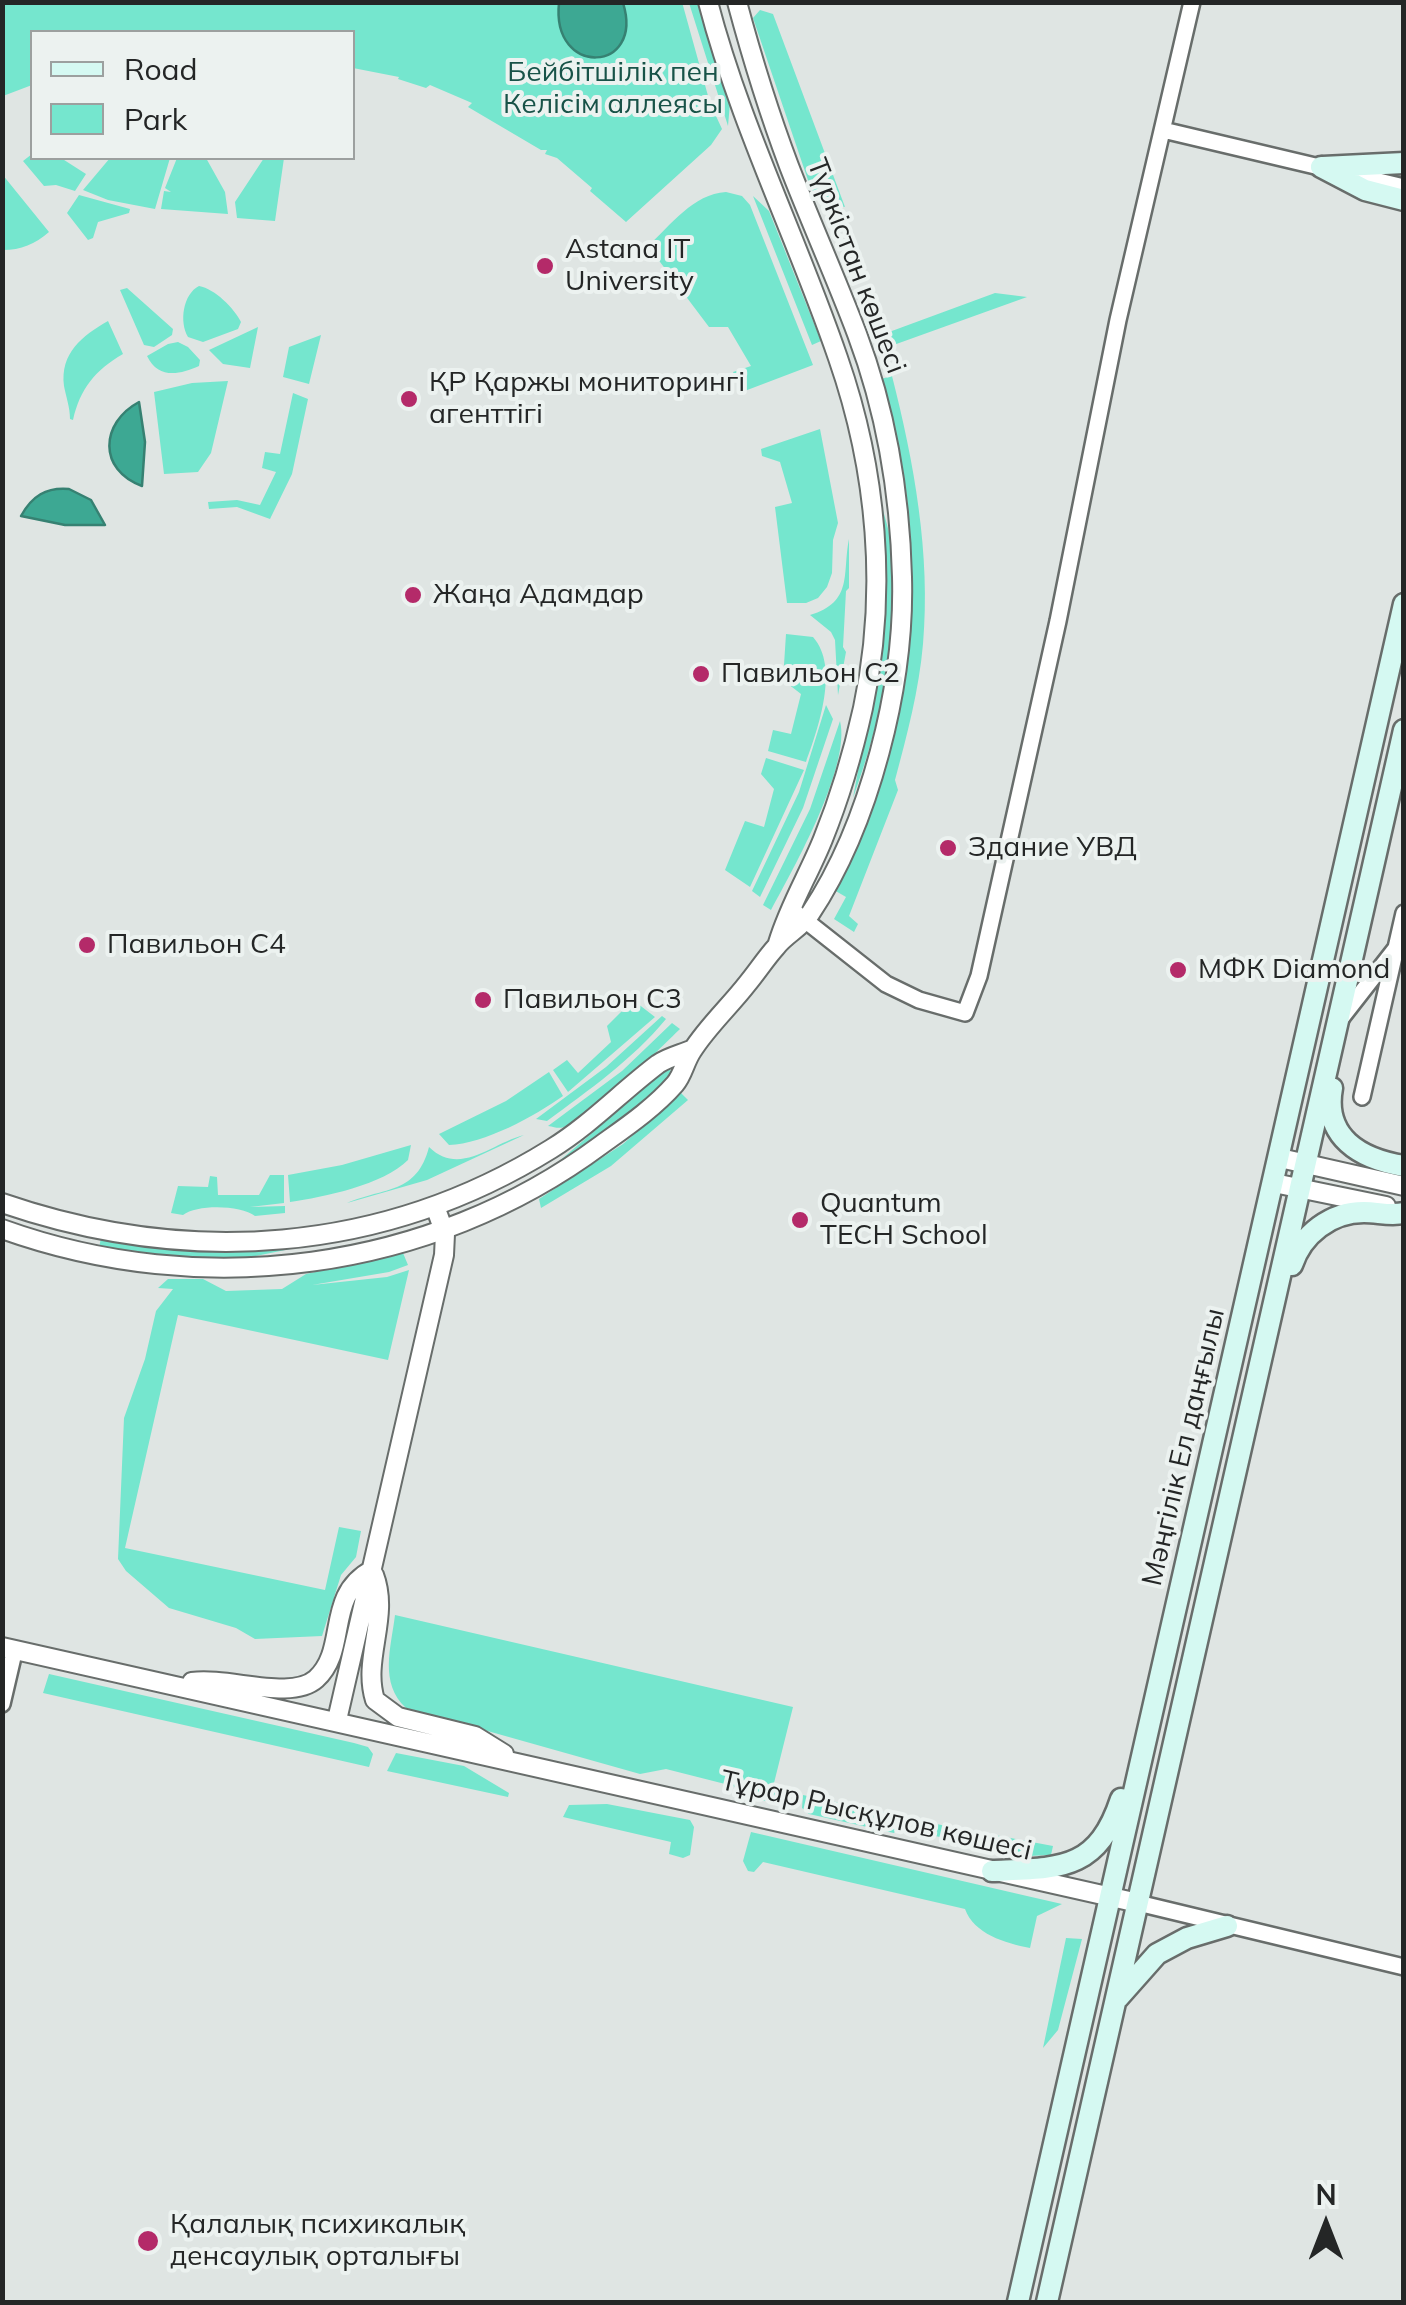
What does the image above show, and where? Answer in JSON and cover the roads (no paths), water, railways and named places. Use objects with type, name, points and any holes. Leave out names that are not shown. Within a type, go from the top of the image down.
[{"type":"main road","points":[[1321,167],[1404,163]]},
{"type":"main road","points":[[1321,167],[1364,190],[1404,200]]},
{"type":"main road","name":"Мәңгілік Ел даңғылы","points":[[1018,2302],[1404,604]]},
{"type":"main road","name":"Мәңгілік Ел даңғылы","points":[[1047,2302],[1404,730]]},
{"type":"main road","points":[[1336,1030],[1330,1108],[1334,1126],[1352,1149],[1404,1166]]},
{"type":"main road","points":[[1268,1328],[1296,1253],[1319,1226],[1361,1212],[1404,1211]]},
{"type":"main road","points":[[992,1871],[1074,1864],[1102,1842],[1115,1818],[1156,1693]]},
{"type":"main road","points":[[1116,2000],[1157,1954],[1187,1938],[1227,1926]]},
{"type":"street","name":"Түркістан көшесі","points":[[708,2],[777,206],[840,363],[859,430],[874,516],[876,619],[863,707],[834,812],[788,908],[778,944]]},
{"type":"street","name":"Түркістан көшесі","points":[[2,1229],[78,1251],[160,1266],[277,1266],[372,1252],[444,1230],[524,1194],[576,1164],[652,1106],[678,1080],[693,1049],[778,944],[806,921],[854,825],[885,727],[901,629],[901,547],[887,444],[868,369],[780,141],[737,2]]},
{"type":"street","points":[[788,908],[886,984],[919,1000],[965,1014],[979,976],[1058,621],[1119,314],[1192,2]]},
{"type":"street","points":[[1164,130],[1404,187]]},
{"type":"street","points":[[1362,1098],[1404,913]]},
{"type":"street","points":[[1336,1030],[1396,948]]},
{"type":"street","name":"Түркістан көшесі","points":[[2,1203],[94,1230],[169,1241],[274,1240],[358,1228],[435,1206],[502,1176],[553,1148],[611,1106],[660,1062],[693,1049]]},
{"type":"street","points":[[1280,1158],[1404,1186]]},
{"type":"street","points":[[1274,1183],[1404,1211]]},
{"type":"street","points":[[337,1720],[444,1254],[444,1230],[435,1206]]},
{"type":"street","points":[[176,1685],[229,1681],[282,1690],[310,1683],[320,1675],[328,1658],[350,1586],[372,1570]]},
{"type":"street","points":[[372,1570],[379,1615],[370,1677],[376,1700],[398,1717],[475,1736],[520,1764]]},
{"type":"street","points":[[2,1704],[6,1653]]},
{"type":"street","name":"Тұрар Рысқұлов көшесі","points":[[6,1653],[337,1720],[1404,1967]]},
{"type":"street","name":"Тұрар Рысқұлов көшесі","points":[[6,1653],[312,1720],[337,1720]]},
{"type":"place","name":"Astana IT University","points":[[545,266]]},
{"type":"place","name":"ҚР Қаржы мониторингі агенттігі","points":[[409,399]]},
{"type":"place","name":"Жаңа Адамдар","points":[[413,595]]},
{"type":"place","name":"Павильон С2","points":[[701,674]]},
{"type":"place","name":"Здание УВД","points":[[948,848]]},
{"type":"place","name":"Павильон С4","points":[[87,945]]},
{"type":"place","name":"МФК Diamond","points":[[1178,970]]},
{"type":"place","name":"Павильон С3","points":[[483,1000]]},
{"type":"place","name":"Quantum TECH School","points":[[800,1220]]},
{"type":"place","name":"Қалалық психикалық денсаулық орталығы","points":[[148,2241]]},
{"type":"park label","name":"Бейбітшілік пен Келісім аллеясы","points":[[613,89]]}]
